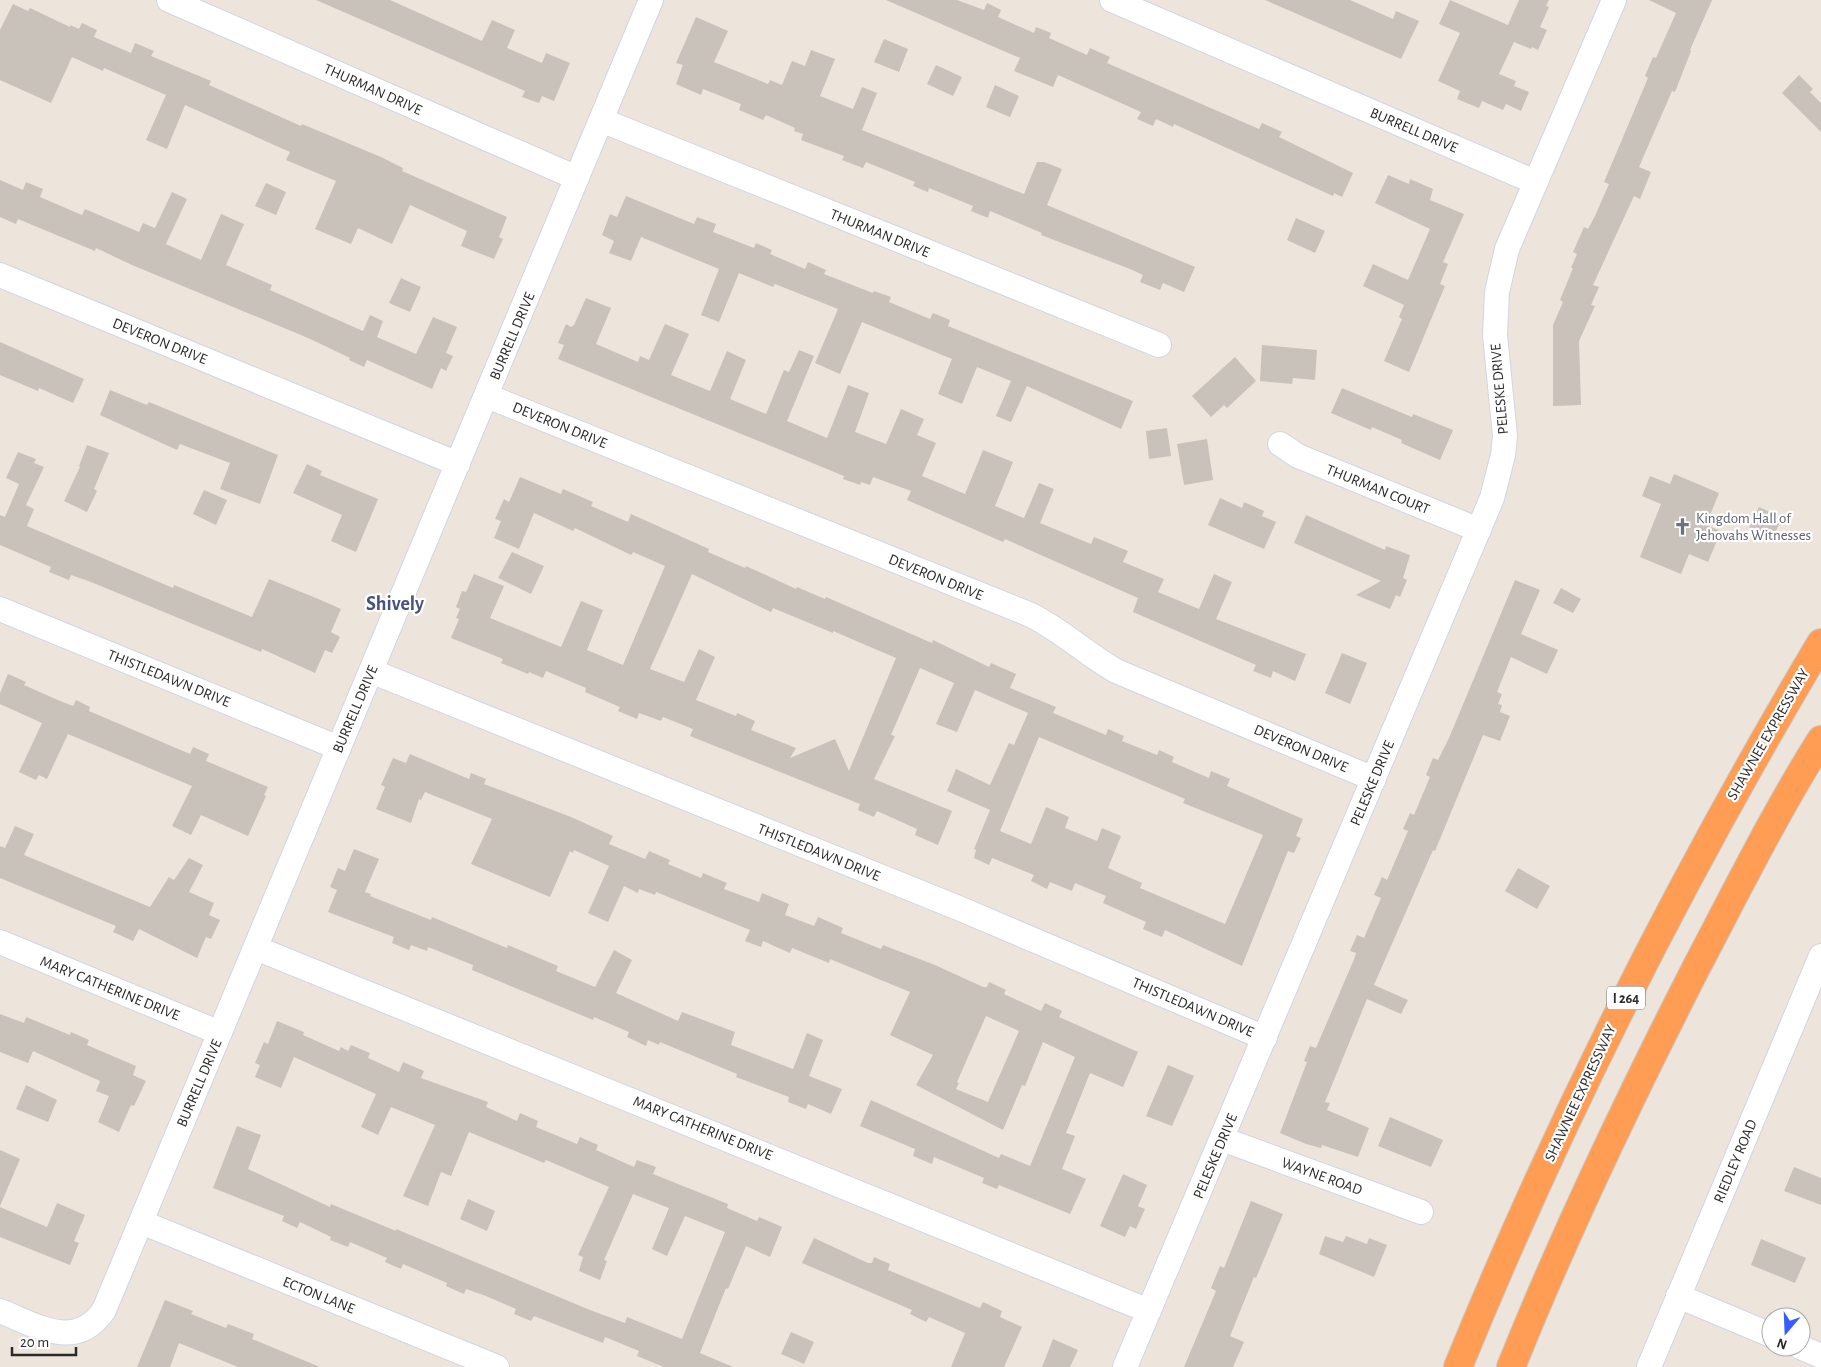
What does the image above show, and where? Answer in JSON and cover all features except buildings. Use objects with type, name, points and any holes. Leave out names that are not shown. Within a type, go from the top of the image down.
[{"type":"highway","name":"SHAWNEE EXPRESSWAY","points":[[1458,1367],[1489,1291],[1620,1008],[1683,886],[1757,750],[1821,643]]},
{"type":"highway","points":[[1511,1367],[1582,1201],[1657,1044],[1747,870],[1821,740]]},
{"type":"street","name":"THURMAN DRIVE","points":[[169,0],[577,178]]},
{"type":"street","name":"BURRELL DRIVE","points":[[0,1311],[54,1332],[70,1334],[84,1330],[98,1319],[104,1310],[651,0]]},
{"type":"street","name":"BURRELL DRIVE","points":[[1112,0],[1535,182]]},
{"type":"street","points":[[1535,182],[1614,0]]},
{"type":"street","name":"THURMAN DRIVE","points":[[602,120],[1159,345]]},
{"type":"street","name":"PELESKE DRIVE","points":[[1125,1367],[1492,498],[1503,455],[1504,436],[1494,334],[1497,292],[1507,249],[1535,182]]},
{"type":"street","name":"DEVERON DRIVE","points":[[0,275],[458,464]]},
{"type":"street","name":"DEVERON DRIVE","points":[[486,396],[1031,615],[1059,630],[1097,660],[1116,671],[1374,779]]},
{"type":"street","name":"THURMAN COURT","points":[[1280,444],[1298,456],[1479,530]]},
{"type":"street","name":"THISTLEDAWN DRIVE","points":[[0,609],[339,748]]},
{"type":"street","name":"THISTLEDAWN DRIVE","points":[[371,671],[956,908],[1265,1038]]},
{"type":"street","name":"MARY CATHERINE DRIVE","points":[[0,942],[220,1033]]},
{"type":"street","name":"MARY CATHERINE DRIVE","points":[[256,948],[1149,1311]]},
{"type":"street","name":"RIEDLEY ROAD","points":[[1649,1367],[1821,956]]},
{"type":"street","name":"WAYNE ROAD","points":[[1222,1139],[1421,1212]]},
{"type":"street","name":"ECTON LANE","points":[[141,1222],[498,1367]]},
{"type":"street","points":[[1678,1296],[1761,1331]]},
{"type":"place","name":"Kingdom Hall of Jehovahs Witnesses","points":[[1682,527]]},
{"type":"district","name":"Shively","points":[[395,603]]}]
